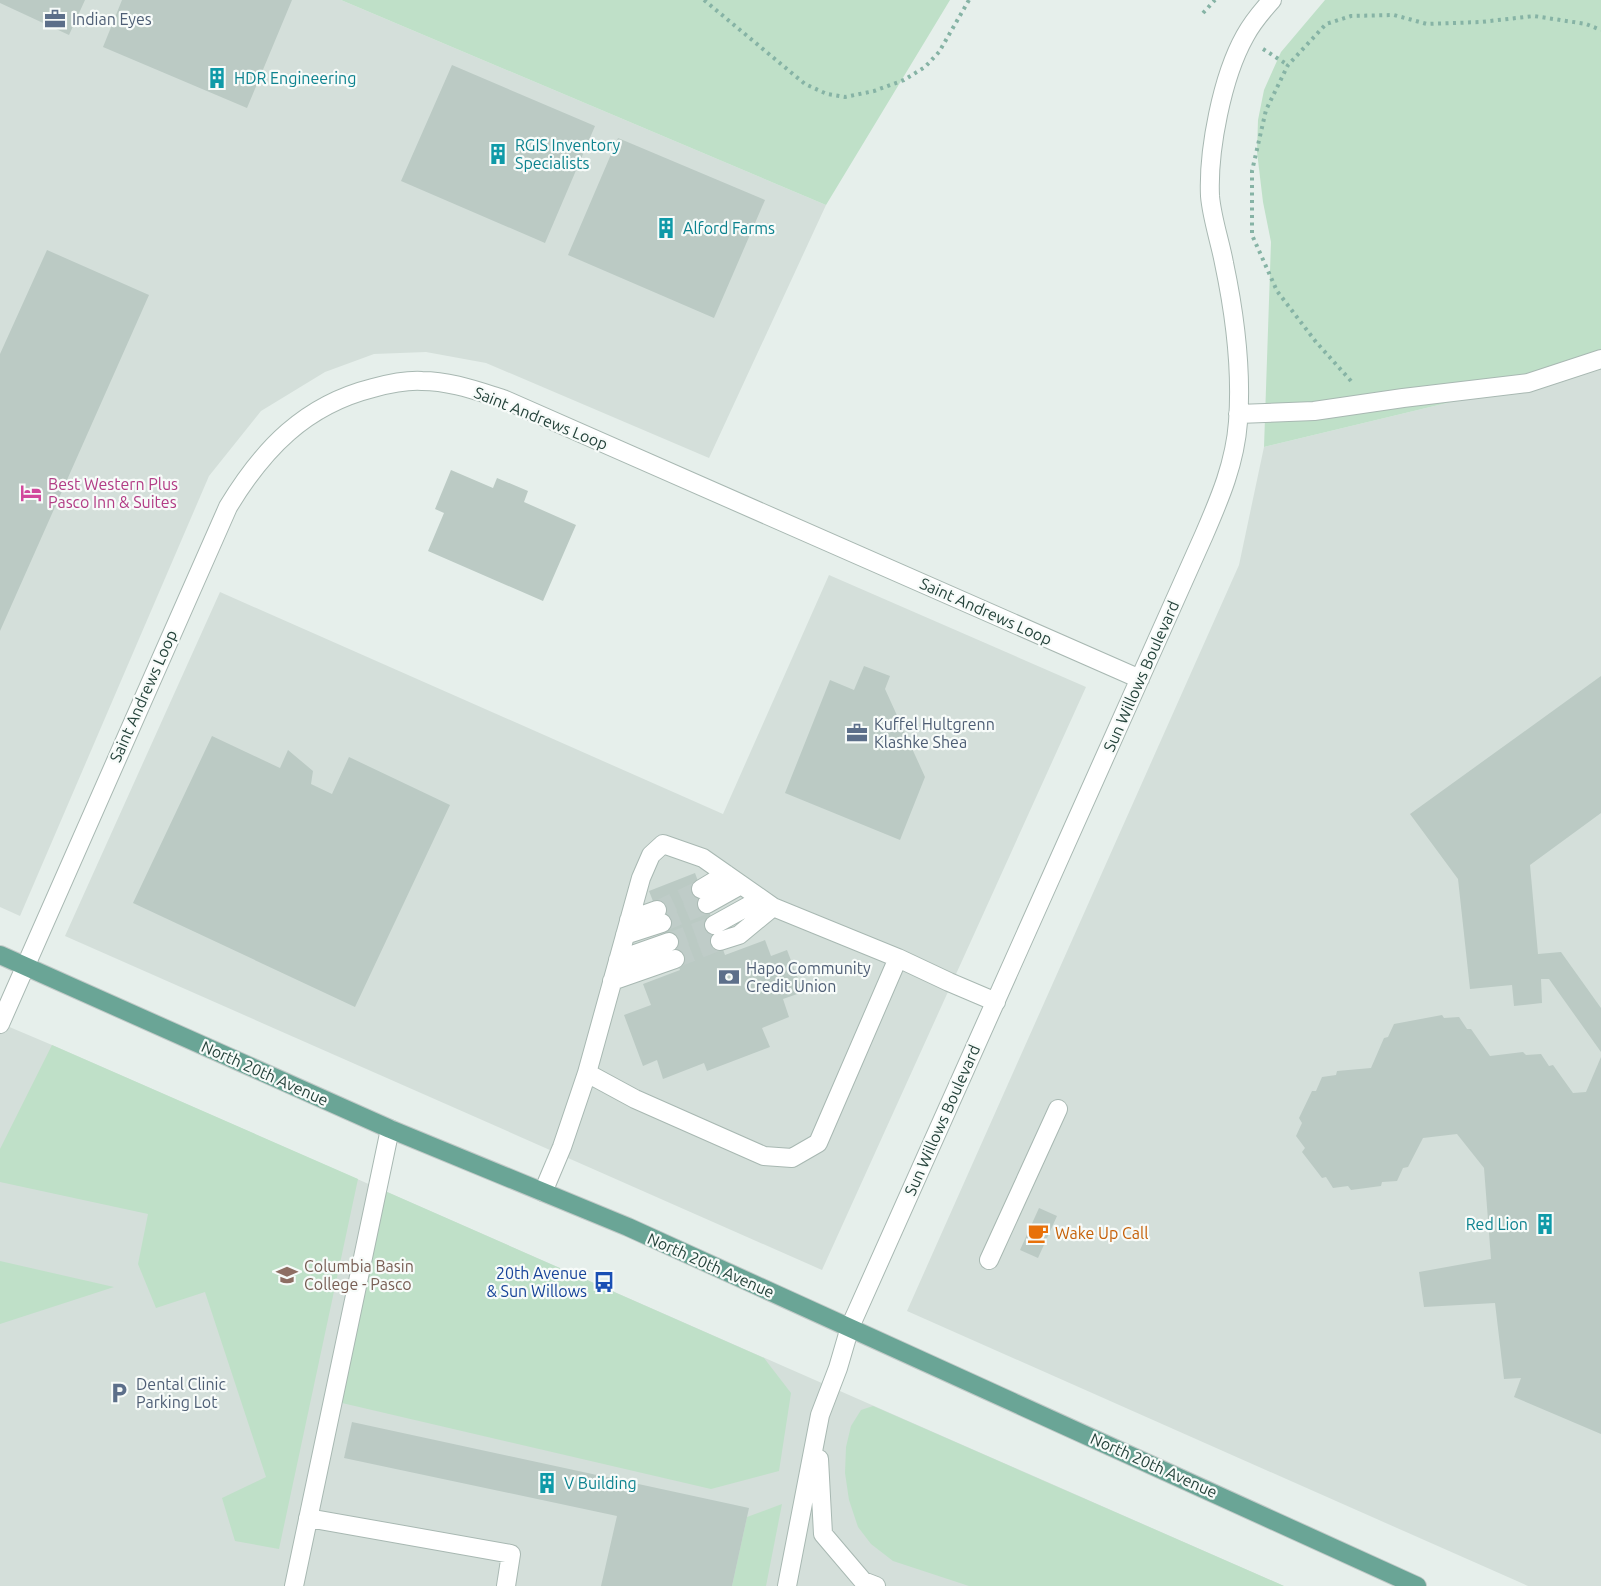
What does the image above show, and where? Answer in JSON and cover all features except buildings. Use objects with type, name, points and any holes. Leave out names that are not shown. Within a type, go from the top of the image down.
[{"type":"main road","name":"North 20th Avenue","points":[[0,955],[390,1129],[628,1227],[1417,1586]]},
{"type":"street","name":"Sun Willows Boulevard","points":[[820,1415],[838,1368],[850,1327],[1230,473],[1236,447],[1238,414],[1236,337],[1210,197],[1211,163],[1224,90],[1234,63],[1244,37],[1272,0]]},
{"type":"street","points":[[1238,414],[1314,411],[1528,383],[1601,359]]},
{"type":"street","name":"Saint Andrews Loop","points":[[0,1024],[24,965],[228,507],[247,476],[270,448],[296,425],[324,406],[356,392],[378,386],[423,381],[460,387],[503,399],[1140,679]]},
{"type":"street","points":[[543,1192],[562,1147],[587,1073],[641,878],[651,855],[663,844],[703,858],[767,903],[996,1002]]},
{"type":"street","points":[[704,897],[733,879]]},
{"type":"street","points":[[717,933],[739,935],[767,903]]},
{"type":"street","points":[[627,928],[659,917]]},
{"type":"street","points":[[612,981],[672,951],[618,960]]},
{"type":"street","points":[[587,1073],[635,1099],[764,1156],[792,1158],[818,1143],[898,958]]},
{"type":"street","points":[[989,1260],[1058,1109]]},
{"type":"street","points":[[294,1586],[390,1129]]},
{"type":"street","points":[[787,1586],[820,1415]]},
{"type":"street","points":[[820,1415],[819,1468],[823,1534],[864,1581],[876,1586]]},
{"type":"street","points":[[308,1518],[512,1554],[506,1586]]},
{"type":"path","points":[[704,0],[805,84],[827,94],[845,97],[874,91],[904,80],[925,67],[939,52],[969,0]]},
{"type":"path","points":[[1203,13],[1215,0]]},
{"type":"path","points":[[1353,382],[1316,342],[1277,291],[1252,235],[1252,171],[1266,110],[1288,65],[1326,24],[1352,16],[1394,15],[1427,24],[1480,22],[1534,16],[1586,24],[1601,30]]},
{"type":"shaded area","points":[[0,0],[341,0],[826,205],[709,458],[486,363],[426,352],[374,354],[325,372],[261,411],[209,476],[20,916],[0,907]]},
{"type":"shaded area","points":[[1601,366],[1601,1586],[1528,1586],[907,1311],[1239,565],[1264,447]]},
{"type":"shaded area","points":[[829,575],[1086,687],[822,1270],[65,936],[220,592],[723,814]]},
{"type":"shaded area","name":"Columbia Basin College - Pasco","points":[[0,1023],[52,1045],[1284,1586],[0,1586]]},
{"type":"green space","points":[[341,0],[950,0],[826,205]]},
{"type":"green space","points":[[1325,0],[1601,0],[1601,366],[1264,447],[1271,242],[1257,152],[1258,120],[1264,90],[1281,52]]},
{"type":"green space","points":[[52,1045],[358,1179],[279,1549],[235,1541],[222,1498],[266,1477],[205,1292],[156,1308],[138,1264],[148,1214],[0,1182],[0,1149]]},
{"type":"green space","points":[[385,1191],[764,1358],[791,1393],[779,1471],[711,1489],[342,1403]]},
{"type":"green space","points":[[0,1261],[114,1287],[0,1324]]},
{"type":"green space","points":[[873,1406],[1284,1586],[969,1586],[893,1561],[871,1544],[858,1527],[849,1500],[845,1473],[846,1447],[851,1426],[861,1410]]},
{"type":"green space","points":[[782,1504],[766,1586],[732,1586],[747,1517]]},
{"type":"tunnel","points":[[657,910],[701,889]]},
{"type":"tunnel","points":[[662,923],[707,904]]},
{"type":"tunnel","points":[[669,942],[714,925]]},
{"type":"tunnel","points":[[675,959],[720,941]]},
{"type":"place","name":"Indian Eyes","points":[[55,19]]},
{"type":"place","name":"HDR Engineering","points":[[217,78]]},
{"type":"place","name":"RGIS Inventory Specialists","points":[[498,154]]},
{"type":"place","name":"Alford Farms","points":[[666,228]]},
{"type":"place","name":"Best Western Plus Pasco Inn & Suites","points":[[31,493]]},
{"type":"place","name":"Kuffel Hultgrenn Klashke Shea","points":[[857,733]]},
{"type":"place","name":"Hapo Community Credit Union","points":[[729,977]]},
{"type":"place","name":"Red Lion","points":[[1545,1224]]},
{"type":"place","name":"Wake Up Call","points":[[1038,1233]]},
{"type":"place","name":"Columbia Basin College - Pasco","points":[[287,1275]]},
{"type":"place","name":"20th Avenue & Sun Willows","points":[[604,1282]]},
{"type":"place","name":"Dental Clinic Parking Lot","points":[[119,1393]]},
{"type":"place","name":"V Building","points":[[547,1483]]}]
